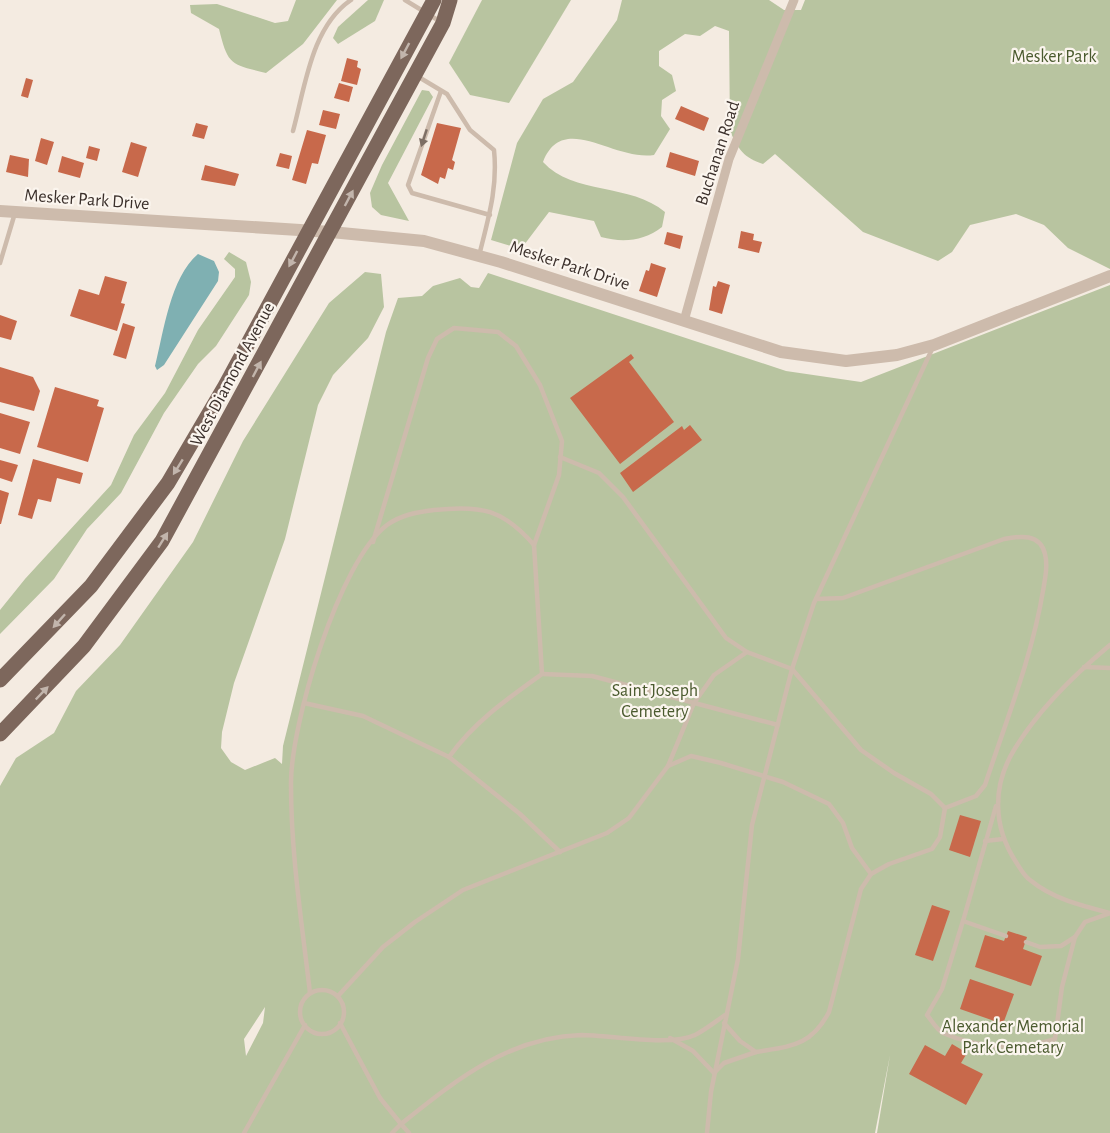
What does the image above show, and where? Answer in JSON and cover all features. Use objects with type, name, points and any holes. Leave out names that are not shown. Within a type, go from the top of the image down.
[{"type":"main road","name":"West Diamond Avenue","points":[[0,734],[84,646],[162,541],[443,23],[450,0]]},
{"type":"main road","name":"West Diamond Avenue","points":[[0,680],[53,628],[91,585],[152,506],[195,439],[308,231],[425,6]]},
{"type":"street","name":"Buchanan Road","points":[[684,321],[729,159],[794,0]]},
{"type":"street","name":"Mesker Park Drive","points":[[0,212],[331,232],[424,241],[479,255],[781,352],[826,360],[876,359],[934,345],[1110,276]]},
{"type":"lane","points":[[293,131],[319,40],[342,7],[351,0]]},
{"type":"lane","points":[[405,0],[425,6],[443,23]]},
{"type":"lane","points":[[415,75],[453,101],[470,130],[494,150],[496,176],[490,215],[479,255]]},
{"type":"lane","points":[[441,91],[408,185],[412,193],[490,215]]},
{"type":"lane","points":[[0,263],[15,213]]},
{"type":"lane","points":[[373,542],[428,358],[437,339],[454,328],[498,332],[516,346],[540,385],[562,441],[559,475],[534,545],[542,674]]},
{"type":"lane","points":[[706,1133],[714,1073],[738,959],[752,825],[792,669],[816,599],[934,345]]},
{"type":"lane","points":[[560,457],[599,473],[623,497],[726,638],[747,652],[792,669],[861,750],[894,773],[932,794],[945,808]]},
{"type":"lane","points":[[310,993],[297,884],[291,783],[297,727],[328,621],[373,542],[387,526],[413,512],[454,508],[493,511],[516,524],[534,545]]},
{"type":"lane","points":[[816,599],[843,598],[1004,539],[1025,535],[1037,540],[1045,552],[1046,568],[1036,631],[985,785],[976,796],[945,808]]},
{"type":"lane","points":[[1110,647],[1084,667],[1037,719],[1014,751],[996,803],[942,989],[927,1015],[941,1032],[994,1047],[1041,1044],[1055,1039],[1062,987],[1075,938],[1085,922],[1110,913]]},
{"type":"lane","points":[[338,996],[383,946],[453,897],[607,833],[629,818],[668,766],[694,703],[714,675],[747,652]]},
{"type":"lane","points":[[1084,667],[1110,668]]},
{"type":"lane","points":[[449,757],[465,734],[500,704],[542,674],[592,676],[778,725]]},
{"type":"lane","points":[[304,703],[363,716],[449,757],[520,814],[560,852]]},
{"type":"lane","points":[[668,766],[690,756],[721,763],[810,793],[829,804],[843,823],[852,848],[871,874]]},
{"type":"lane","points":[[996,803],[999,830],[1028,880],[1070,903],[1110,913]]},
{"type":"lane","points":[[714,1073],[724,1063],[756,1052],[806,1041],[820,1030],[829,1012],[861,889],[871,874],[889,864],[932,849],[940,837],[945,808]]},
{"type":"lane","points":[[985,841],[1003,839]]},
{"type":"lane","points":[[963,921],[1006,936]]},
{"type":"lane","points":[[1026,942],[1040,947],[1060,946],[1075,938]]},
{"type":"lane","points":[[325,990],[338,996],[344,1010],[336,1029],[323,1033],[316,1032],[305,1025],[301,1018],[301,1005],[310,993],[325,990]]},
{"type":"lane","points":[[392,1133],[445,1089],[493,1057],[538,1043],[580,1035],[670,1038],[693,1036],[725,1015]]},
{"type":"lane","points":[[340,1023],[380,1098],[409,1133]]},
{"type":"lane","points":[[724,1023],[740,1041],[756,1052]]},
{"type":"lane","points":[[244,1133],[305,1025]]},
{"type":"lane","points":[[670,1038],[693,1051],[714,1073]]},
{"type":"green space","points":[[296,0],[337,0],[303,44],[266,73],[232,61],[225,50],[219,29],[191,13],[190,5],[217,4],[275,23],[288,21]]},
{"type":"green space","points":[[368,0],[384,0],[375,21],[338,44],[333,38],[338,27]]},
{"type":"green space","points":[[482,0],[571,0],[509,103],[470,95],[449,63]]},
{"type":"green space","name":"Mesker Park","points":[[622,0],[769,0],[784,10],[801,10],[805,0],[1110,0],[1110,269],[1068,248],[1044,225],[1016,214],[970,225],[952,252],[938,261],[863,232],[775,154],[763,164],[746,156],[739,148],[730,131],[729,31],[715,26],[700,36],[685,34],[659,51],[659,66],[672,75],[676,91],[662,100],[661,116],[670,129],[654,155],[638,155],[576,139],[563,140],[552,147],[543,162],[570,180],[619,192],[651,203],[665,212],[662,227],[633,240],[609,239],[601,237],[594,221],[549,212],[521,249],[491,240],[517,143],[543,99],[573,82],[617,20]]},
{"type":"green space","points":[[422,90],[429,91],[433,97],[388,183],[409,221],[381,215],[372,207],[370,193],[382,165]]},
{"type":"green space","points":[[229,252],[246,262],[251,282],[249,295],[216,346],[198,364],[164,413],[121,493],[87,529],[54,579],[0,634],[0,610],[25,579],[111,485],[134,435],[165,393],[198,330],[235,277],[235,269],[224,259]]},
{"type":"green space","name":"Saint Joseph Cemetery","points":[[365,272],[381,274],[384,307],[368,338],[333,375],[318,405],[285,539],[234,683],[222,732],[221,748],[231,762],[245,770],[275,758],[282,764],[283,746],[386,332],[398,298],[422,296],[433,286],[460,278],[471,287],[479,288],[488,273],[786,371],[861,382],[1110,285],[1110,1133],[877,1133],[890,1055],[875,1133],[0,1133],[0,786],[16,758],[54,733],[76,691],[120,645],[193,542],[243,441],[329,303]],"holes":[[[265,1007],[263,1023],[246,1056],[244,1039]]]},
{"type":"water","points":[[198,254],[214,261],[219,272],[218,281],[164,365],[157,370],[155,366],[174,291],[188,264]]},
{"type":"building","points":[[347,58],[358,61],[357,67],[361,69],[357,85],[341,81]]},
{"type":"building","points":[[26,78],[33,80],[28,98],[21,96]]},
{"type":"building","points":[[339,83],[353,87],[349,102],[334,98]]},
{"type":"building","points":[[681,106],[709,118],[704,131],[675,119]]},
{"type":"building","points":[[323,110],[340,114],[336,129],[319,125]]},
{"type":"building","points":[[196,123],[208,126],[204,139],[192,136]]},
{"type":"building","points":[[437,123],[461,128],[452,160],[455,162],[453,170],[448,168],[445,179],[440,177],[438,184],[421,175]]},
{"type":"building","points":[[307,130],[326,135],[318,164],[312,163],[306,184],[292,180]]},
{"type":"building","points":[[41,138],[54,142],[47,165],[35,161]]},
{"type":"building","points":[[131,142],[147,147],[138,177],[122,172]]},
{"type":"building","points":[[89,146],[100,149],[97,161],[86,158]]},
{"type":"building","points":[[670,152],[699,161],[695,176],[666,167]]},
{"type":"building","points":[[280,153],[292,156],[289,169],[276,166]]},
{"type":"building","points":[[10,155],[29,159],[28,177],[6,172]]},
{"type":"building","points":[[62,156],[84,163],[80,178],[58,172]]},
{"type":"building","points":[[205,165],[239,174],[235,186],[201,180]]},
{"type":"building","points":[[741,231],[754,234],[753,240],[762,242],[759,253],[738,248]]},
{"type":"building","points":[[667,232],[683,236],[680,249],[664,244]]},
{"type":"building","points":[[651,263],[666,268],[657,297],[639,291],[646,270],[649,271]]},
{"type":"building","points":[[105,276],[127,282],[121,303],[125,304],[117,331],[70,316],[79,289],[99,295]]},
{"type":"building","points":[[718,281],[730,285],[722,314],[709,310],[713,286],[716,287]]},
{"type":"building","points":[[0,315],[17,321],[11,340],[0,337]]},
{"type":"building","points":[[123,323],[135,327],[126,359],[113,355]]},
{"type":"building","points":[[631,354],[634,358],[629,362],[674,422],[620,464],[570,398]]},
{"type":"building","points":[[0,367],[33,377],[40,391],[34,411],[0,402]]},
{"type":"building","points":[[55,387],[99,400],[97,406],[104,408],[88,462],[37,447]]},
{"type":"building","points":[[0,413],[30,422],[20,454],[0,448]]},
{"type":"building","points":[[690,425],[702,440],[633,492],[620,473],[682,426],[684,430]]},
{"type":"building","points":[[33,459],[83,473],[80,484],[57,478],[51,502],[38,499],[32,519],[18,515]]},
{"type":"building","points":[[0,460],[18,465],[12,482],[0,478]]},
{"type":"building","points":[[0,490],[9,493],[1,524],[0,524]]},
{"type":"building","points":[[960,815],[981,821],[970,857],[949,850]]},
{"type":"building","points":[[932,905],[950,911],[933,961],[915,955]]},
{"type":"building","points":[[1008,931],[1027,937],[1023,949],[1042,956],[1031,986],[975,967],[985,935],[1004,941]]},
{"type":"building","points":[[970,979],[1014,994],[1003,1024],[960,1009]]},
{"type":"building","points":[[952,1044],[967,1053],[961,1063],[983,1074],[966,1105],[909,1074],[925,1045],[945,1056]]},
{"type":"park label","name":"Alexander Memorial Park Cemetary","points":[[1013,1036]]}]
